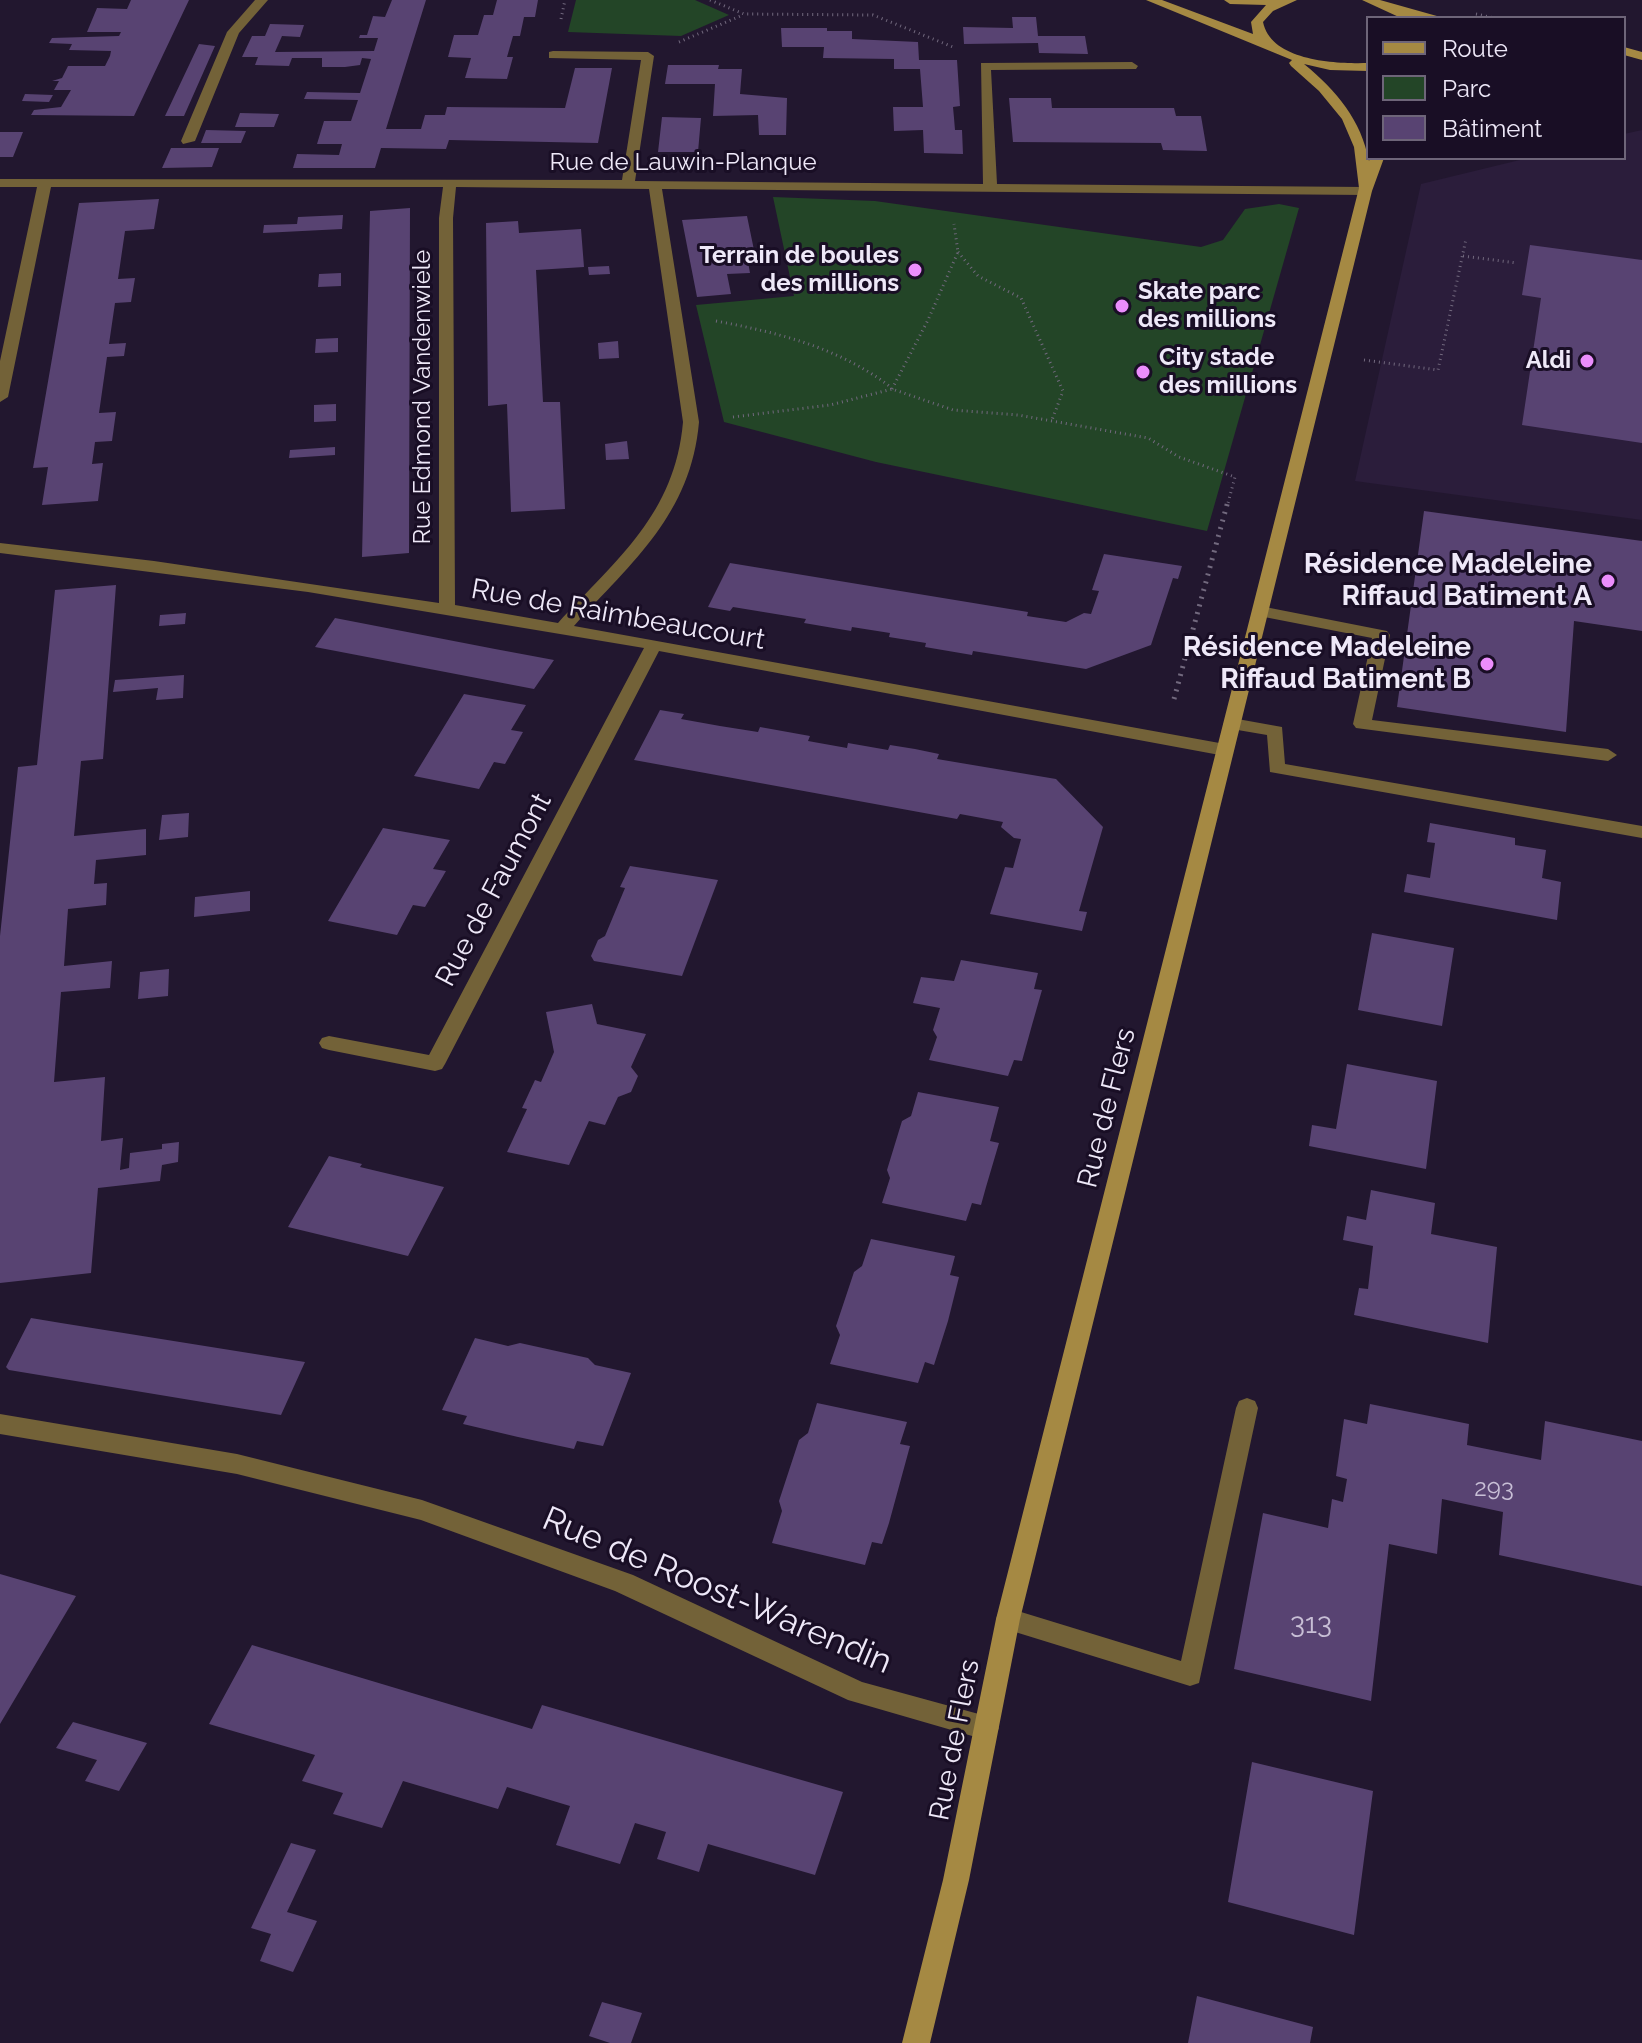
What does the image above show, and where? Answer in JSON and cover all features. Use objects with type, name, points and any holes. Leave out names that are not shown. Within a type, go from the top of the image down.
[{"type":"main road","points":[[1152,0],[1287,56],[1330,67],[1366,67]]},
{"type":"main road","points":[[1230,0],[1288,1]]},
{"type":"main road","points":[[1368,0],[1429,16]]},
{"type":"main road","points":[[1270,47],[1260,37],[1257,22],[1269,8],[1288,1]]},
{"type":"main road","name":"Rue de Flers","points":[[1287,56],[1324,88],[1354,128],[1361,151],[1365,191]]},
{"type":"main road","name":"Rue de Flers","points":[[916,2043],[956,1880],[1008,1619],[1323,355],[1365,191],[1376,160]]},
{"type":"street","points":[[188,141],[233,32],[262,0]]},
{"type":"street","points":[[553,55],[648,56],[628,185]]},
{"type":"street","points":[[990,187],[985,66],[1132,66]]},
{"type":"street","points":[[0,397],[45,181]]},
{"type":"street","name":"Rue de Lauwin-Planque","points":[[0,183],[450,183],[1365,191]]},
{"type":"street","name":"Rue Edmond Vandenwiele","points":[[447,611],[446,218],[450,183]]},
{"type":"street","points":[[561,630],[649,531],[672,500],[685,474],[692,447],[691,422],[655,185]]},
{"type":"street","name":"Rue de Raimbeaucourt","points":[[0,548],[166,565],[447,611],[1225,750]]},
{"type":"street","points":[[1260,611],[1381,635],[1362,724],[1608,755]]},
{"type":"street","name":"Rue de Faumont","points":[[329,1043],[435,1064],[653,647]]},
{"type":"street","points":[[1232,724],[1276,731],[1276,768],[1642,832]]},
{"type":"street","points":[[1008,1619],[1190,1675],[1247,1408]]},
{"type":"street","name":"Rue de Roost-Warendin","points":[[0,1424],[237,1464],[422,1510],[624,1583],[857,1692],[986,1728]]},
{"type":"path","points":[[710,0],[744,14],[873,15],[950,46],[985,66]]},
{"type":"path","points":[[1471,13],[1485,16]]},
{"type":"path","points":[[648,56],[744,14]]},
{"type":"path","points":[[691,422],[830,405],[892,389],[928,320],[958,252],[950,187]]},
{"type":"path","points":[[1323,355],[1438,370],[1466,239]]},
{"type":"path","points":[[958,252],[978,276],[1021,298],[1063,391],[1052,420]]},
{"type":"path","points":[[1463,256],[1517,263]]},
{"type":"path","points":[[675,314],[769,332],[834,351],[871,370],[892,389],[953,410],[1052,420],[1148,438],[1179,457],[1235,477],[1163,739]]},
{"type":"shaded area","points":[[1642,130],[1642,520],[1355,481],[1421,184],[1520,160],[1626,160],[1626,134]]},
{"type":"green space","points":[[576,0],[695,0],[729,15],[681,36],[568,32]]},
{"type":"green space","points":[[773,197],[875,201],[1201,247],[1223,240],[1245,209],[1279,204],[1299,208],[1207,531],[876,462],[724,422],[696,305],[794,296]]},
{"type":"building","points":[[131,0],[189,0],[134,116],[31,115],[34,110],[61,107],[71,90],[54,90],[59,81],[52,81],[62,78],[68,66],[105,66],[110,56],[111,51],[69,50],[72,44],[49,43],[52,38],[119,36],[121,32],[87,32],[97,8],[127,9]]},
{"type":"building","points":[[392,0],[426,0],[386,129],[421,129],[425,115],[445,115],[447,107],[565,108],[575,68],[612,68],[598,143],[449,140],[446,149],[381,148],[375,168],[293,168],[297,154],[339,155],[342,144],[317,144],[324,121],[351,121],[358,100],[304,99],[307,92],[360,93],[371,59],[362,58],[360,65],[345,67],[322,67],[322,58],[292,58],[289,66],[255,65],[258,57],[242,57],[252,36],[265,36],[270,24],[304,25],[300,37],[282,36],[275,52],[374,51],[378,38],[359,38],[360,35],[367,35],[373,16],[385,17]]},
{"type":"building","points":[[497,0],[538,0],[535,17],[524,17],[520,36],[513,36],[507,57],[513,57],[507,79],[465,78],[471,58],[448,57],[454,35],[478,35],[484,15],[493,15]]},
{"type":"building","points":[[1012,17],[1036,17],[1038,36],[1085,36],[1088,54],[1039,53],[1038,43],[964,44],[963,27],[1013,28]]},
{"type":"building","points":[[781,28],[827,28],[827,31],[852,31],[852,39],[918,42],[919,60],[957,60],[960,106],[953,107],[955,130],[962,130],[963,154],[924,153],[923,130],[894,131],[893,107],[923,107],[920,69],[894,69],[894,59],[823,58],[824,47],[782,47]]},
{"type":"building","points":[[199,44],[215,46],[184,116],[165,116]]},
{"type":"building","points":[[668,65],[719,65],[718,69],[742,69],[740,94],[787,98],[786,135],[759,135],[758,115],[713,116],[715,84],[665,84]]},
{"type":"building","points":[[25,94],[53,95],[49,102],[22,101]]},
{"type":"building","points":[[1009,98],[1051,98],[1052,108],[1174,108],[1176,116],[1201,116],[1207,151],[1163,150],[1161,143],[1013,142]]},
{"type":"building","points":[[240,113],[279,114],[274,127],[235,127]]},
{"type":"building","points":[[662,117],[701,118],[698,152],[658,152]]},
{"type":"building","points":[[206,130],[246,131],[241,143],[201,143]]},
{"type":"building","points":[[0,132],[23,132],[13,157],[0,157]]},
{"type":"building","points":[[171,148],[219,148],[212,167],[162,168]]},
{"type":"building","points":[[159,199],[154,229],[125,231],[118,279],[135,278],[131,302],[115,303],[109,344],[126,343],[124,356],[107,357],[99,413],[116,412],[112,441],[95,442],[92,464],[103,463],[98,501],[42,505],[48,467],[33,468],[79,203]]},
{"type":"building","points":[[410,208],[409,553],[362,557],[370,211]]},
{"type":"building","points":[[343,215],[342,229],[263,233],[264,225],[297,224],[298,217]]},
{"type":"building","points":[[747,216],[754,250],[746,251],[750,273],[727,274],[731,294],[697,297],[682,220]]},
{"type":"building","points":[[518,221],[519,233],[581,229],[584,267],[536,270],[543,402],[560,402],[565,509],[511,512],[507,404],[488,406],[486,223]]},
{"type":"building","name":"Aldi","points":[[1530,245],[1642,260],[1642,443],[1522,425],[1541,298],[1522,295]]},
{"type":"building","points":[[609,266],[610,274],[589,275],[588,267]]},
{"type":"building","points":[[341,273],[341,286],[318,287],[319,274]]},
{"type":"building","points":[[338,338],[338,352],[315,353],[316,339]]},
{"type":"building","points":[[618,341],[619,358],[599,359],[598,343]]},
{"type":"building","points":[[336,404],[336,421],[314,422],[314,405]]},
{"type":"building","points":[[627,441],[629,459],[606,460],[605,444]]},
{"type":"building","points":[[335,447],[335,455],[289,458],[290,450]]},
{"type":"building","name":"Résidence Madeleine Riffaud Batiment B","points":[[1424,511],[1642,541],[1642,631],[1574,621],[1566,732],[1397,707]]},
{"type":"building","points":[[1104,554],[1182,566],[1178,579],[1173,578],[1151,645],[1086,669],[973,651],[972,655],[925,647],[926,643],[889,637],[890,633],[852,627],[851,631],[804,623],[806,619],[733,607],[730,611],[708,607],[730,563],[1028,612],[1027,616],[1066,622],[1084,613],[1091,614],[1099,591],[1092,590]]},
{"type":"building","points":[[116,585],[103,759],[81,761],[74,836],[146,829],[146,855],[96,860],[94,884],[107,883],[106,905],[68,909],[64,966],[112,961],[110,988],[61,992],[54,1082],[105,1077],[101,1141],[123,1138],[120,1170],[129,1168],[130,1153],[162,1149],[162,1144],[179,1142],[178,1162],[162,1165],[160,1181],[98,1188],[91,1273],[0,1283],[0,936],[18,767],[37,765],[55,590]]},
{"type":"building","points":[[186,613],[185,624],[159,626],[160,615]]},
{"type":"building","points":[[335,618],[554,660],[534,689],[315,647]]},
{"type":"building","points":[[184,675],[183,698],[156,700],[158,688],[113,692],[115,680]]},
{"type":"building","points":[[464,694],[526,705],[511,730],[523,732],[505,764],[494,762],[479,789],[414,776]]},
{"type":"building","points":[[660,710],[684,714],[681,719],[720,726],[758,732],[760,727],[810,736],[808,741],[847,748],[848,743],[888,750],[890,745],[939,754],[937,759],[1056,779],[1103,827],[1079,911],[1087,912],[1082,931],[990,914],[1005,867],[1013,868],[1021,839],[1014,838],[1001,827],[1003,822],[960,814],[957,819],[634,760]]},
{"type":"building","points":[[189,813],[188,837],[159,840],[162,815]]},
{"type":"building","points":[[1430,823],[1515,838],[1515,845],[1546,850],[1542,878],[1561,882],[1557,920],[1404,892],[1407,874],[1430,878],[1435,843],[1427,842]]},
{"type":"building","points":[[383,828],[450,840],[433,869],[446,871],[425,907],[413,905],[397,935],[328,921]]},
{"type":"building","points":[[630,866],[718,880],[682,976],[594,961],[591,956],[598,940],[605,936],[625,888],[620,887]]},
{"type":"building","points":[[250,891],[250,911],[194,917],[195,897]]},
{"type":"building","points":[[1372,933],[1454,948],[1442,1026],[1358,1010]]},
{"type":"building","points":[[961,960],[1038,973],[1034,989],[1042,990],[1022,1061],[1014,1060],[1008,1076],[929,1060],[937,1037],[933,1030],[940,1008],[913,1003],[921,977],[954,981]]},
{"type":"building","points":[[169,969],[168,996],[138,999],[140,972]]},
{"type":"building","points":[[592,1004],[597,1024],[646,1034],[631,1067],[638,1076],[631,1092],[618,1097],[605,1125],[589,1121],[569,1165],[507,1152],[527,1109],[522,1108],[535,1080],[541,1082],[554,1052],[546,1012]]},
{"type":"building","points":[[1347,1064],[1437,1081],[1426,1169],[1309,1146],[1312,1125],[1336,1129]]},
{"type":"building","points":[[918,1092],[999,1107],[990,1141],[999,1143],[981,1205],[972,1203],[966,1221],[882,1203],[890,1178],[887,1170],[902,1121],[911,1116]]},
{"type":"building","points":[[329,1156],[362,1164],[360,1167],[444,1187],[408,1256],[288,1227]]},
{"type":"building","points":[[1371,1190],[1435,1203],[1431,1234],[1497,1247],[1488,1343],[1354,1315],[1359,1288],[1368,1289],[1373,1246],[1343,1240],[1347,1216],[1366,1220]]},
{"type":"building","points":[[871,1239],[955,1256],[950,1275],[959,1277],[948,1321],[934,1365],[925,1362],[918,1383],[830,1364],[840,1335],[836,1326],[854,1272],[862,1266]]},
{"type":"building","points":[[31,1318],[305,1362],[281,1415],[9,1370],[6,1367]]},
{"type":"building","points":[[475,1338],[508,1346],[520,1343],[588,1358],[595,1365],[631,1373],[603,1446],[577,1441],[574,1449],[518,1437],[463,1424],[467,1416],[442,1410]]},
{"type":"building","points":[[817,1403],[907,1422],[900,1444],[910,1446],[889,1523],[882,1544],[872,1542],[865,1565],[772,1543],[782,1511],[779,1501],[799,1440],[808,1433]]},
{"type":"building","points":[[1370,1404],[1469,1424],[1467,1445],[1541,1460],[1545,1421],[1642,1441],[1642,1586],[1499,1555],[1503,1512],[1442,1499],[1437,1554],[1389,1544],[1371,1701],[1234,1669],[1263,1513],[1328,1528],[1332,1499],[1343,1502],[1347,1479],[1336,1476],[1344,1419],[1367,1424]]},
{"type":"building","points":[[0,1574],[76,1596],[0,1724]]},
{"type":"building","points":[[252,1645],[532,1729],[542,1705],[843,1792],[815,1875],[708,1844],[699,1872],[657,1859],[666,1832],[635,1823],[620,1864],[556,1845],[570,1806],[507,1787],[498,1809],[403,1781],[382,1828],[333,1814],[343,1793],[302,1781],[315,1755],[209,1724]]},
{"type":"building","points":[[73,1722],[147,1743],[119,1791],[85,1781],[97,1760],[56,1748]]},
{"type":"building","points":[[1252,1762],[1373,1791],[1354,1935],[1228,1902]]},
{"type":"building","points":[[291,1843],[316,1850],[287,1912],[317,1921],[293,1972],[260,1961],[271,1934],[251,1928]]},
{"type":"building","points":[[1197,1996],[1313,2027],[1310,2043],[1188,2043]]},
{"type":"building","points":[[602,2002],[642,2013],[631,2043],[610,2043],[589,2036]]},
{"type":"place","name":"Terrain de boules des millions","points":[[915,270]]},
{"type":"place","name":"Skate parc des millions","points":[[1122,306]]},
{"type":"place","name":"Aldi","points":[[1587,361]]},
{"type":"place","name":"City stade des millions","points":[[1143,372]]},
{"type":"place","name":"Résidence Madeleine Riffaud Batiment A","points":[[1608,581]]},
{"type":"place","name":"Résidence Madeleine Riffaud Batiment B","points":[[1487,664]]}]
